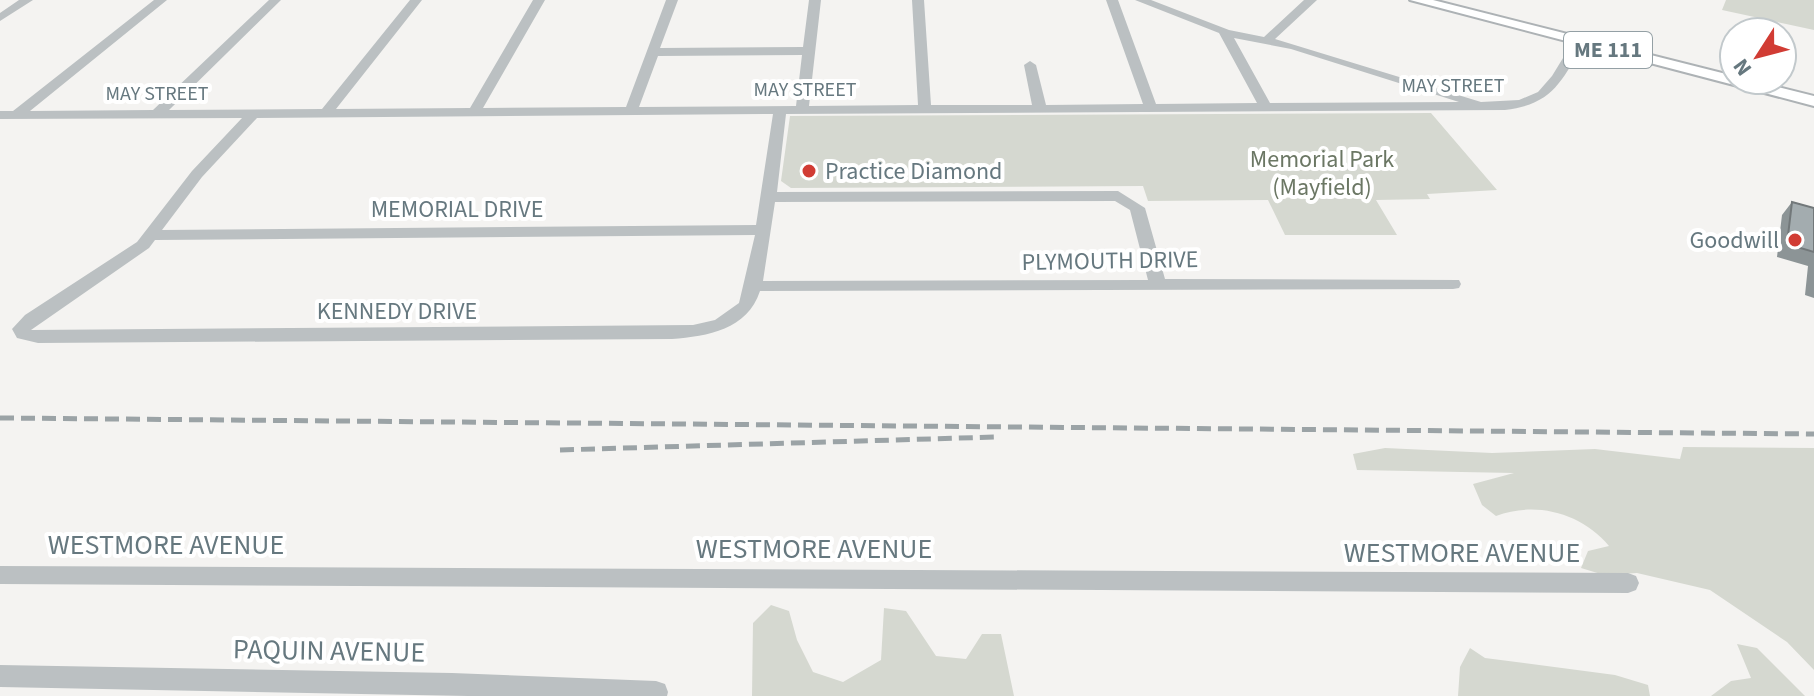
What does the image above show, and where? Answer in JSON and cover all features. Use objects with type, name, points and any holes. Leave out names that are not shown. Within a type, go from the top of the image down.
[{"type":"main road","name":"ME 111","points":[[1417,0],[1814,101]]},
{"type":"street","points":[[0,18],[27,0]]},
{"type":"street","points":[[16,115],[161,0]]},
{"type":"street","points":[[157,114],[275,0]]},
{"type":"street","points":[[326,113],[416,0]]},
{"type":"street","points":[[474,112],[539,0]]},
{"type":"street","points":[[631,111],[672,0]]},
{"type":"street","points":[[802,110],[815,0]]},
{"type":"street","points":[[918,0],[925,109]]},
{"type":"street","points":[[1112,0],[1151,108]]},
{"type":"street","points":[[1141,0],[1164,3],[1225,33],[1268,39],[1461,96],[1481,106]]},
{"type":"street","points":[[1268,39],[1311,0]]},
{"type":"street","points":[[1225,33],[1266,108]]},
{"type":"street","name":"MAY STREET","points":[[0,115],[1520,105],[1539,100],[1578,43]]},
{"type":"street","points":[[653,52],[809,51]]},
{"type":"street","points":[[1030,65],[1040,109]]},
{"type":"street","points":[[761,286],[761,230],[780,110]]},
{"type":"street","points":[[154,235],[197,174],[254,113]]},
{"type":"street","points":[[766,197],[1103,194],[1127,199],[1137,208],[1158,284]]},
{"type":"street","name":"MEMORIAL DRIVE","points":[[154,235],[761,230]]},
{"type":"street","name":"KENNEDY DRIVE","points":[[154,235],[31,319],[21,331],[38,337],[687,332],[716,327],[733,319],[761,286]]},
{"type":"street","name":"PLYMOUTH DRIVE","points":[[761,286],[1453,284]]},
{"type":"street","name":"WESTMORE AVENUE","points":[[0,575],[1628,583]]},
{"type":"street","name":"PAQUIN AVENUE","points":[[0,676],[452,684],[656,692]]},
{"type":"green space","points":[[1726,0],[1814,0],[1814,30],[1798,27],[1798,16],[1750,16],[1722,10]]},
{"type":"green space","name":"Memorial Park (Mayfield)","points":[[1431,113],[1497,190],[1427,194],[1430,199],[1376,200],[1397,235],[1285,235],[1268,200],[1148,201],[1143,186],[791,188],[781,181],[790,116]]},
{"type":"green space","points":[[1683,447],[1814,448],[1814,670],[1787,642],[1710,590],[1637,573],[1604,575],[1581,568],[1588,551],[1609,546],[1585,525],[1571,518],[1542,510],[1496,516],[1482,505],[1473,484],[1514,473],[1357,470],[1353,454],[1385,448],[1492,453],[1595,449],[1680,459]]},
{"type":"green space","points":[[771,605],[789,611],[797,640],[813,672],[843,682],[881,660],[884,608],[906,611],[936,656],[966,659],[982,634],[1001,634],[1014,696],[752,696],[753,623]]},
{"type":"green space","points":[[1737,644],[1757,648],[1805,696],[1711,696],[1731,681],[1751,678]]},
{"type":"green space","points":[[1470,648],[1485,658],[1615,675],[1648,685],[1650,696],[1458,696],[1460,667]]},
{"type":"building","points":[[1792,202],[1814,208],[1814,252],[1787,244]]},
{"type":"railway","points":[[0,418],[1814,434]]},
{"type":"railway","points":[[560,450],[996,437]]},
{"type":"place","name":"Practice Diamond","points":[[809,171]]},
{"type":"place","name":"Goodwill","points":[[1795,240]]}]
